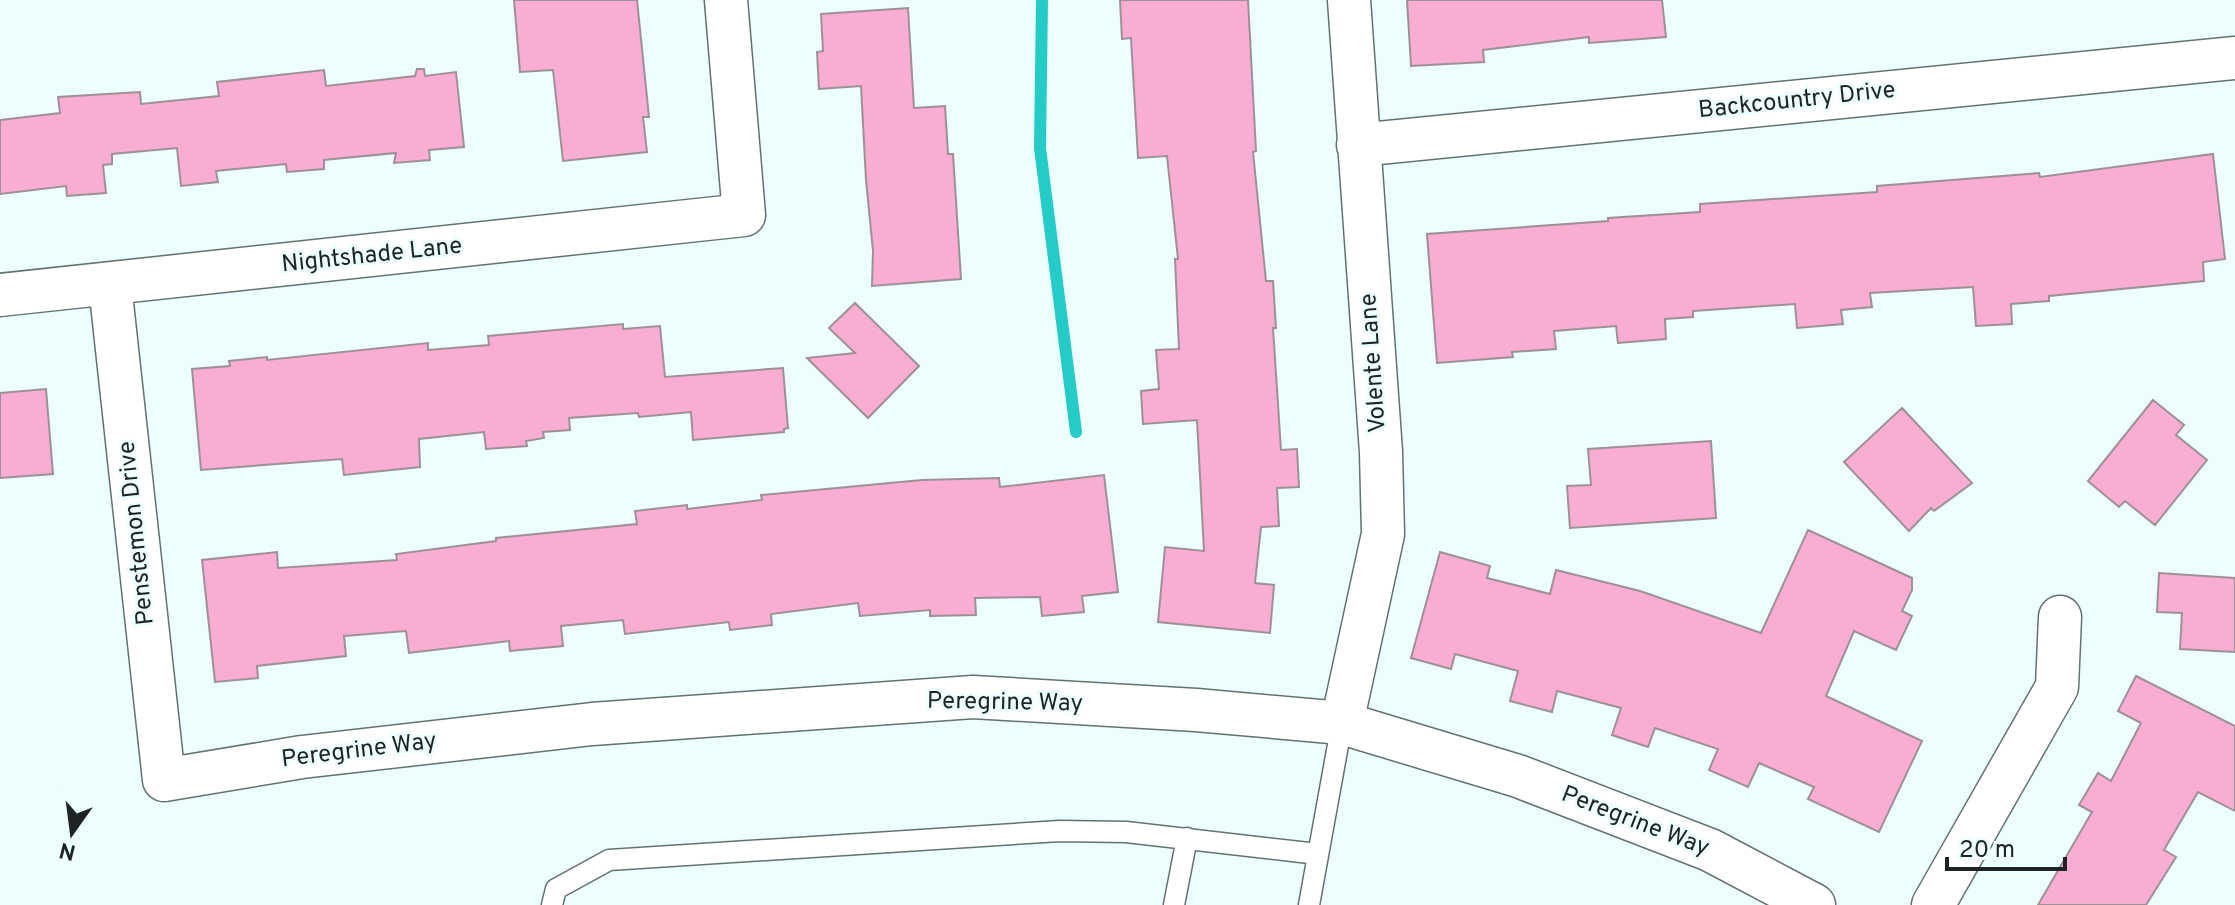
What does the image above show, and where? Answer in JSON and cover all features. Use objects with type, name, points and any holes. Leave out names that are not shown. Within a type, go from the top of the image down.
[{"type":"street","name":"Nightshade Lane","points":[[0,295],[744,215],[726,0]]},
{"type":"street","name":"Volente Lane","points":[[1342,723],[1383,534],[1381,452],[1349,0]]},
{"type":"street","name":"Backcountry Drive","points":[[1358,145],[2235,58]]},
{"type":"street","name":"Penstemon Drive","points":[[110,285],[164,780]]},
{"type":"street","points":[[1933,905],[2057,687],[2060,617]]},
{"type":"street","name":"Peregrine Way","points":[[164,780],[302,757],[592,724],[973,697],[1196,710],[1342,723],[1518,776],[1710,850],[1814,905]]},
{"type":"lane","points":[[1309,905],[1342,723]]},
{"type":"lane","points":[[552,905],[556,889],[609,860],[1060,831],[1126,832],[1318,854]]},
{"type":"lane","points":[[1174,905],[1187,838]]},
{"type":"building","points":[[514,0],[637,0],[649,117],[643,117],[647,152],[563,161],[553,70],[520,72]]},
{"type":"building","points":[[1120,0],[1248,0],[1256,151],[1253,152],[1266,281],[1273,281],[1281,450],[1297,449],[1299,487],[1277,488],[1279,526],[1261,527],[1255,583],[1274,585],[1270,633],[1158,622],[1165,547],[1204,551],[1197,420],[1143,424],[1141,391],[1159,389],[1156,350],[1179,349],[1175,259],[1178,259],[1167,156],[1138,158],[1131,38],[1122,39]]},
{"type":"building","points":[[1407,0],[1662,0],[1666,37],[1589,43],[1589,37],[1483,50],[1484,62],[1411,66]]},
{"type":"building","points":[[908,8],[914,108],[945,106],[948,154],[953,154],[961,279],[872,286],[873,251],[861,86],[819,89],[817,52],[823,51],[821,14]]},
{"type":"building","points":[[417,69],[424,69],[425,76],[456,72],[464,147],[429,150],[430,160],[394,163],[396,153],[324,160],[324,169],[287,172],[286,164],[216,171],[218,182],[181,186],[177,148],[112,154],[112,164],[103,165],[106,193],[67,196],[66,186],[0,194],[0,120],[60,113],[58,97],[140,92],[141,104],[219,96],[217,82],[324,70],[326,86],[415,76]]},
{"type":"building","points":[[2213,154],[2225,259],[2203,262],[2204,281],[2049,296],[2049,301],[2011,304],[2012,324],[1976,326],[1973,287],[1870,293],[1872,307],[1841,310],[1843,324],[1797,328],[1795,304],[1693,311],[1693,317],[1665,319],[1666,339],[1618,343],[1616,326],[1554,331],[1556,349],[1512,352],[1513,357],[1437,363],[1427,234],[1700,212],[1700,204],[1877,192],[1877,186],[2039,173],[2040,177]]},
{"type":"building","points":[[855,303],[919,366],[868,418],[807,358],[855,353],[829,328]]},
{"type":"building","points":[[623,324],[623,329],[660,326],[665,377],[783,368],[788,428],[784,432],[693,440],[691,412],[639,417],[638,413],[569,418],[570,430],[543,432],[544,438],[526,441],[527,446],[486,449],[484,432],[419,439],[420,467],[344,475],[342,459],[201,470],[192,369],[230,366],[229,361],[267,357],[267,360],[428,343],[428,350],[489,345],[488,336]]},
{"type":"building","points":[[46,389],[53,474],[0,478],[0,393]]},
{"type":"building","points":[[2153,400],[2184,425],[2176,435],[2207,460],[2155,525],[2125,501],[2119,507],[2088,481]]},
{"type":"building","points":[[1902,408],[1972,483],[1934,511],[1931,508],[1909,531],[1844,462]]},
{"type":"building","points":[[1711,441],[1716,518],[1570,528],[1567,486],[1591,485],[1588,449]]},
{"type":"building","points":[[1104,475],[1118,592],[1082,596],[1084,612],[1042,616],[1040,597],[975,598],[976,615],[930,616],[930,610],[860,616],[858,603],[771,614],[772,625],[730,630],[729,622],[625,634],[623,620],[561,626],[563,646],[510,651],[509,641],[409,653],[406,631],[344,636],[346,656],[257,666],[258,678],[215,682],[202,560],[277,552],[278,568],[397,560],[396,554],[496,541],[496,538],[637,524],[635,511],[687,505],[687,509],[762,500],[761,495],[922,480],[999,478],[1000,487]]},
{"type":"building","points":[[1808,530],[1912,578],[1912,590],[1902,611],[1912,616],[1896,650],[1854,631],[1826,696],[1922,741],[1879,832],[1808,799],[1814,787],[1759,763],[1748,787],[1709,770],[1718,749],[1655,728],[1648,747],[1612,735],[1621,708],[1557,691],[1552,712],[1510,701],[1518,671],[1455,654],[1451,669],[1411,658],[1440,552],[1490,566],[1487,578],[1550,594],[1556,570],[1640,591],[1761,633]]},
{"type":"building","points":[[2159,573],[2235,578],[2235,652],[2180,649],[2182,613],[2157,612]]},
{"type":"building","points":[[2136,676],[2235,726],[2235,811],[2198,792],[2164,850],[2176,857],[2146,905],[2038,905],[2092,812],[2079,805],[2098,773],[2111,781],[2141,723],[2118,711]]},
{"type":"waterway","points":[[1042,0],[1040,148],[1076,432]]}]
